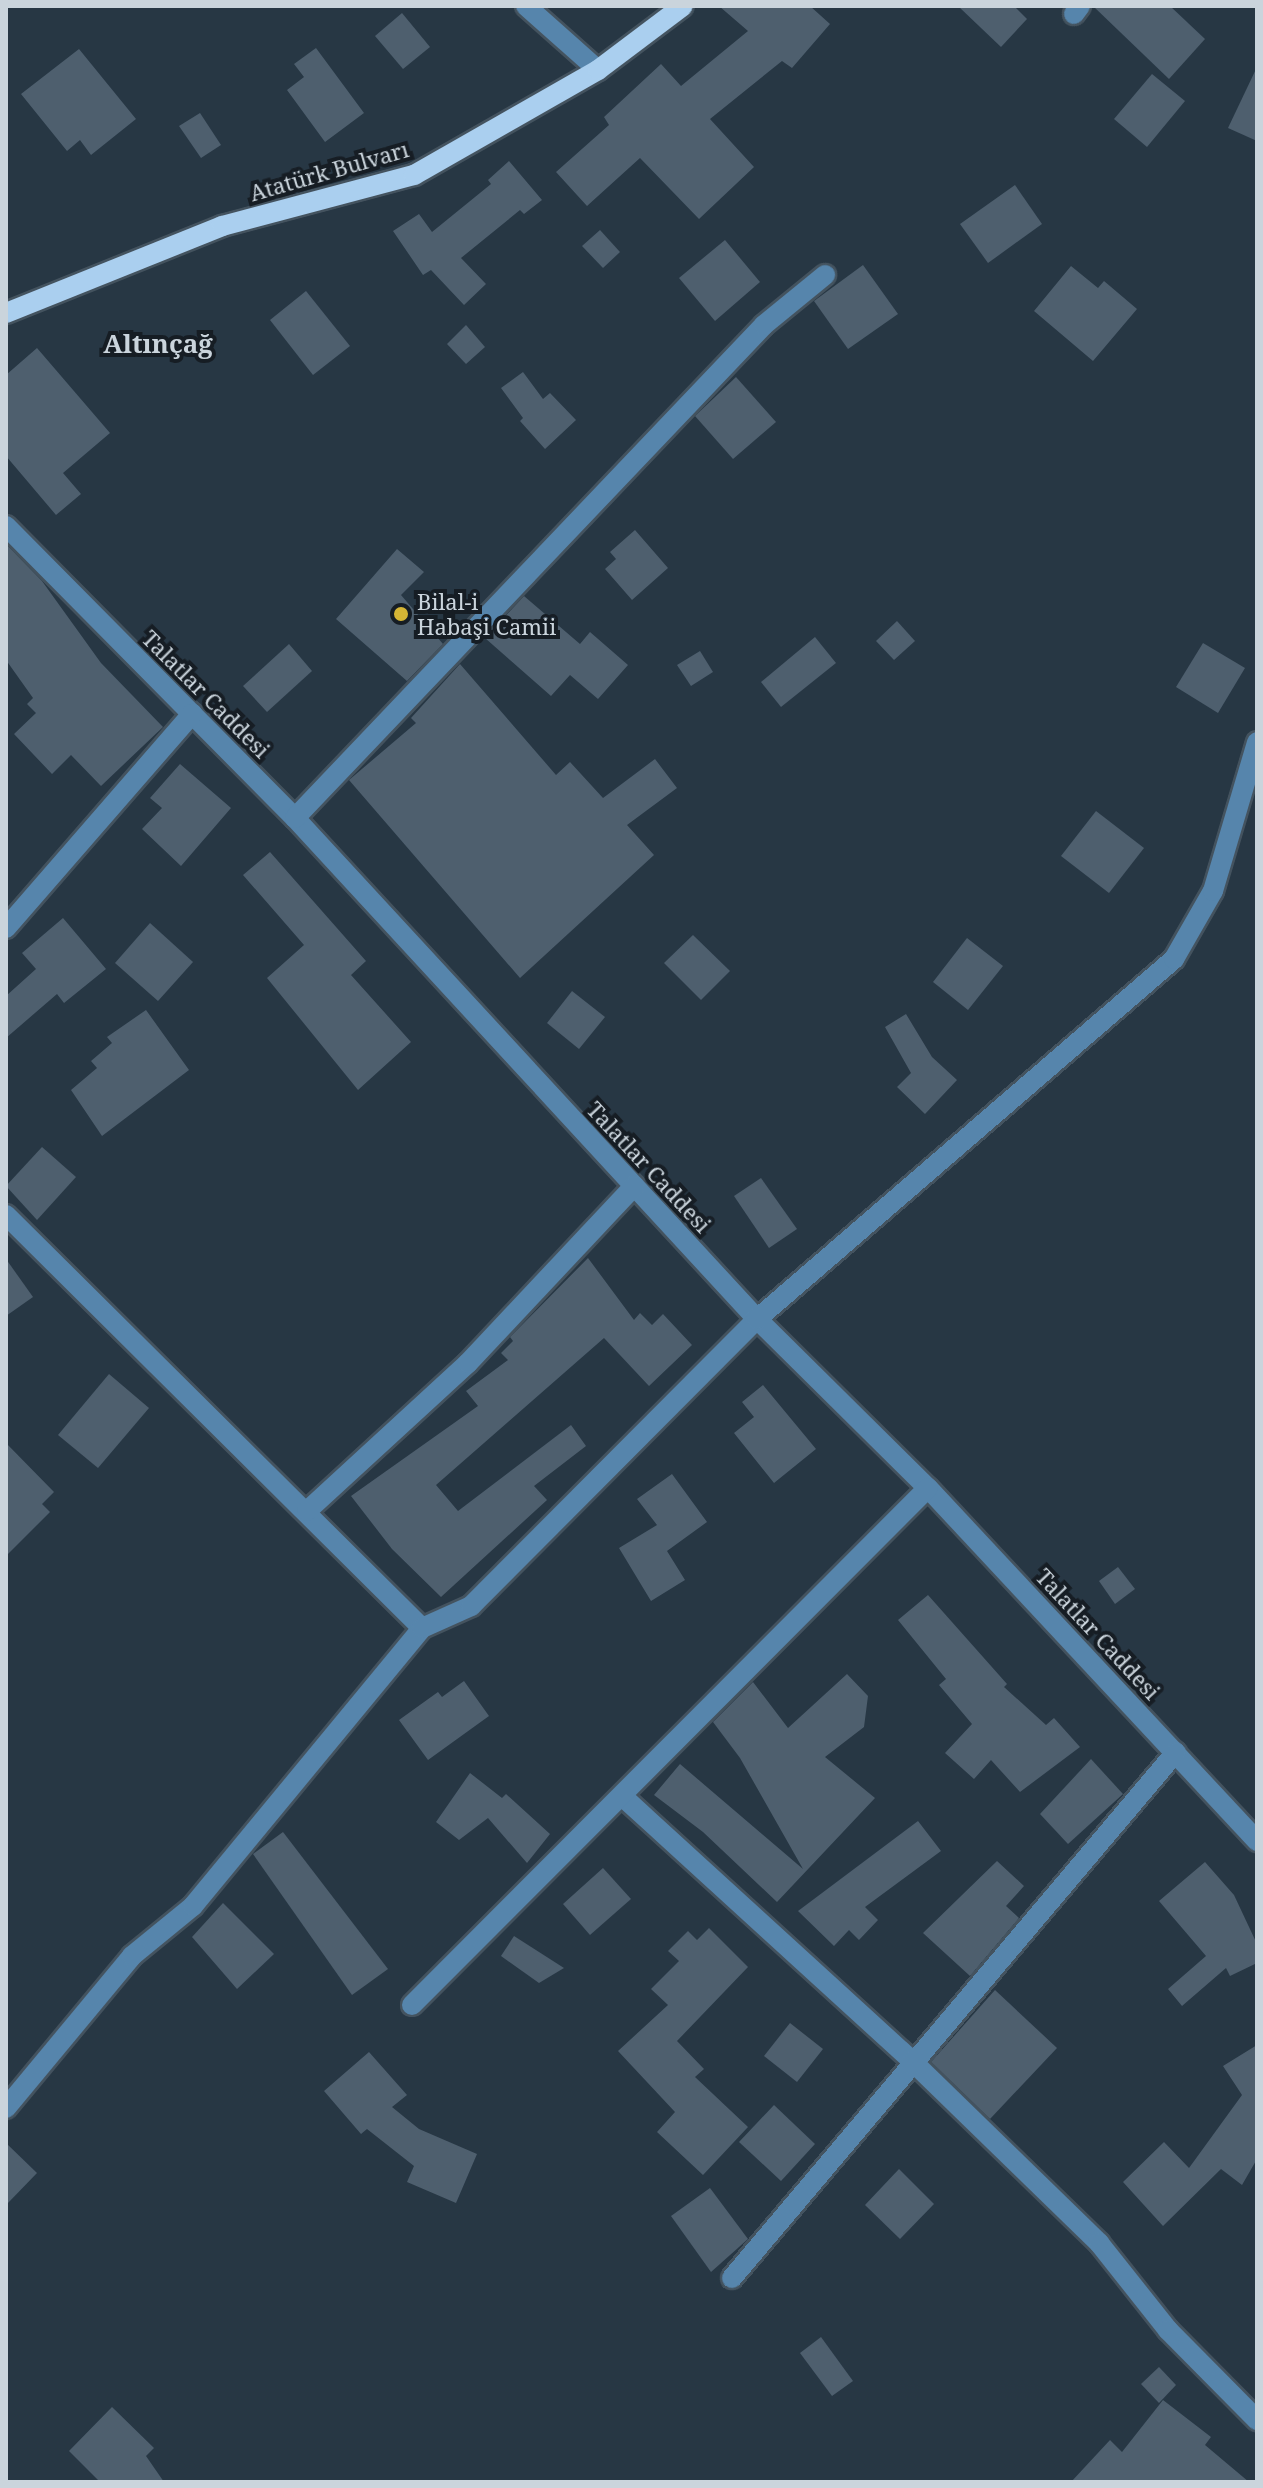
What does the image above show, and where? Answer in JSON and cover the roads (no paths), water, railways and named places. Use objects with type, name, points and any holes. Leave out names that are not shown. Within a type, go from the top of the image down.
[{"type":"main road","name":"Atatürk Bulvarı","points":[[6,313],[222,226],[414,175],[598,70],[683,6]]},
{"type":"street","points":[[526,6],[598,70]]},
{"type":"street","points":[[295,818],[764,325],[825,275]]},
{"type":"street","name":"Talatlar Caddesi","points":[[6,526],[295,818],[757,1319],[928,1488],[1257,1841]]},
{"type":"street","points":[[6,928],[192,714]]},
{"type":"street","points":[[6,2108],[132,1956],[193,1906],[422,1628],[471,1606],[757,1319],[1174,959],[1213,891],[1257,742]]},
{"type":"street","points":[[307,1511],[468,1363],[634,1186]]},
{"type":"street","points":[[6,1215],[422,1628]]},
{"type":"street","points":[[412,2005],[928,1488]]},
{"type":"street","points":[[732,2278],[1176,1752]]},
{"type":"street","points":[[622,1796],[913,2062],[1099,2243],[1168,2330],[1257,2420]]},
{"type":"place","name":"Bilal-i Habaşi Camii","points":[[401,614]]},
{"type":"district","name":"Altınçağ","points":[[158,344]]}]
